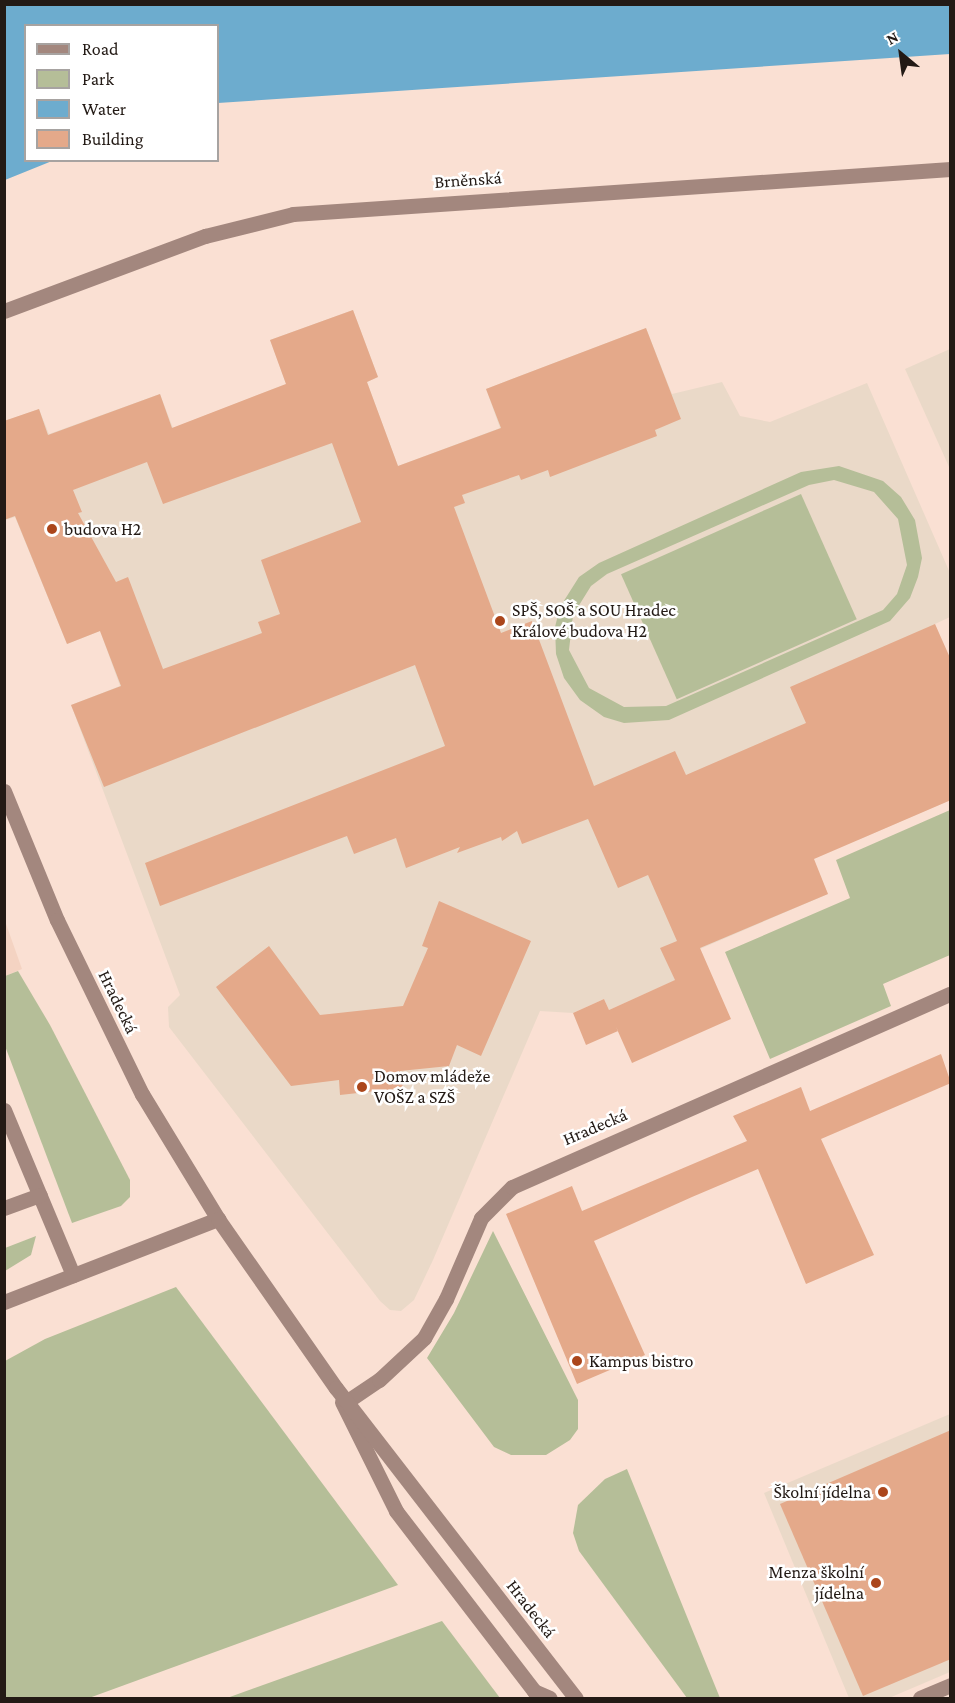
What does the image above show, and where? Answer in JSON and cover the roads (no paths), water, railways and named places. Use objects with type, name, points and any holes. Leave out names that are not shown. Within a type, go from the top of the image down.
[{"type":"street","name":"Brněnská","points":[[4,310],[205,236],[293,214],[951,169]]},
{"type":"street","name":"Hradecká","points":[[4,791],[57,920],[137,1084],[218,1219],[346,1402],[576,1698]]},
{"type":"street","name":"Hradecká","points":[[346,1402],[379,1380],[424,1338],[446,1299],[481,1218],[512,1187],[951,994]]},
{"type":"street","points":[[4,1110],[73,1275]]},
{"type":"street","points":[[4,1208],[40,1195]]},
{"type":"street","points":[[4,1302],[218,1219]]},
{"type":"street","points":[[336,1388],[396,1511],[534,1691],[550,1698]]},
{"type":"street","points":[[920,1698],[951,1685]]},
{"type":"water","points":[[5,4],[950,5],[950,54],[219,103],[219,24],[24,24],[24,162],[50,162],[5,180]]},
{"type":"place","name":"budova H2","points":[[52,529]]},
{"type":"place","name":"SPŠ, SOŠ a SOU Hradec Králové budova H2","points":[[500,621]]},
{"type":"place","name":"Domov mládeže VOŠZ a SZŠ","points":[[362,1087]]},
{"type":"place","name":"Kampus bistro","points":[[577,1361]]},
{"type":"place","name":"Školní jídelna","points":[[883,1492]]},
{"type":"place","name":"Menza školní jídelna","points":[[876,1583]]}]
